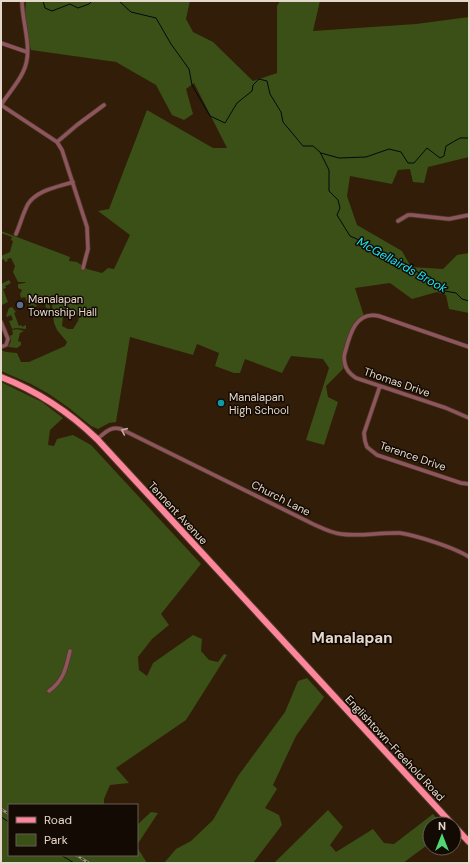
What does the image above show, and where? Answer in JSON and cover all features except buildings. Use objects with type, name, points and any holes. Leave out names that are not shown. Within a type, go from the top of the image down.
[{"type":"main road","name":"Tennent Avenue","points":[[1,377],[27,388],[49,400],[97,439],[323,685]]},
{"type":"main road","name":"Englishtown-Freehold Road","points":[[323,685],[445,816]]},
{"type":"main road","name":"Englishtown-Freehold Road","points":[[462,835],[469,842]]},
{"type":"street","points":[[22,1],[27,59],[24,71],[1,105],[57,142],[62,150],[86,222],[88,233],[88,248],[83,268]]},
{"type":"street","points":[[1,42],[27,52]]},
{"type":"street","points":[[57,142],[104,105]]},
{"type":"street","points":[[16,234],[28,205],[32,200],[45,191],[73,182]]},
{"type":"street","points":[[398,221],[412,215],[449,218],[469,215]]},
{"type":"street","name":"Thomas Drive","points":[[469,347],[379,316],[372,315],[364,317],[358,321],[354,327],[344,356],[345,366],[348,372],[356,378],[446,408],[469,418]]},
{"type":"street","points":[[1,322],[8,340],[6,345],[1,347]]},
{"type":"street","name":"Terence Drive","points":[[380,386],[364,433],[366,444],[370,450],[384,457],[461,483],[469,484]]},
{"type":"street","name":"Church Lane","points":[[97,439],[108,430],[115,428],[121,429],[328,530],[348,535],[390,533],[408,535],[455,550],[469,557]]},
{"type":"street","points":[[49,691],[55,686],[64,673],[70,651]]},
{"type":"green space","points":[[26,1],[190,1],[186,19],[193,32],[213,42],[253,81],[277,73],[277,6],[280,1],[320,1],[313,31],[416,24],[469,17],[469,157],[428,167],[424,183],[413,182],[410,169],[398,170],[392,184],[350,176],[347,196],[357,225],[402,251],[411,267],[443,269],[457,255],[469,253],[469,313],[449,309],[446,295],[437,292],[412,299],[390,283],[355,288],[364,316],[354,327],[343,369],[326,386],[328,397],[338,402],[324,445],[306,440],[329,368],[323,359],[291,356],[282,373],[245,359],[240,373],[234,373],[215,366],[219,353],[197,344],[193,355],[130,337],[116,422],[109,423],[98,429],[91,426],[49,394],[31,384],[1,371],[1,350],[17,353],[21,362],[29,362],[65,346],[67,342],[57,330],[54,323],[52,306],[57,301],[57,294],[47,299],[50,307],[50,313],[49,312],[41,316],[40,313],[47,310],[45,304],[47,303],[46,300],[36,304],[37,306],[34,307],[33,305],[29,306],[25,297],[21,298],[20,294],[22,290],[18,288],[18,284],[26,282],[18,282],[13,272],[15,266],[11,258],[7,259],[8,261],[5,262],[4,259],[1,260],[1,256],[10,252],[13,241],[11,240],[12,237],[1,233],[1,231],[70,257],[69,261],[77,262],[87,269],[102,273],[108,268],[114,269],[130,235],[98,211],[109,209],[147,110],[213,148],[227,148],[194,83],[186,89],[193,114],[184,120],[172,115],[156,85],[116,62],[31,50],[24,24]],"holes":[[[73,313],[79,316],[73,329],[68,329],[62,326],[63,317]]]},
{"type":"green space","points":[[9,280],[11,283],[3,289],[8,302],[2,305],[1,284]]},
{"type":"green space","points":[[12,307],[16,312],[14,313],[19,326],[22,325],[22,327],[26,325],[26,329],[12,329],[9,321],[13,320],[11,315],[6,316],[9,308]]},
{"type":"green space","points":[[17,329],[24,331],[20,333],[18,341],[21,342],[21,345],[17,348],[8,347],[11,341],[10,336],[13,334],[12,330]]},
{"type":"green space","points":[[1,382],[42,402],[63,418],[50,430],[48,445],[54,446],[57,439],[73,435],[91,445],[201,564],[161,614],[169,625],[152,639],[138,657],[139,670],[147,676],[153,663],[193,635],[202,639],[201,651],[209,660],[218,662],[224,654],[227,655],[186,720],[116,768],[129,783],[110,785],[104,799],[104,804],[8,804],[8,856],[138,856],[138,849],[147,863],[1,863]]},
{"type":"green space","points":[[307,678],[324,697],[296,736],[273,785],[277,789],[265,808],[279,815],[282,825],[253,863],[164,863],[176,849],[191,841],[213,820],[238,776],[285,712],[298,681]]},
{"type":"green space","points":[[328,810],[343,827],[330,845],[336,852],[373,829],[384,843],[394,844],[422,822],[422,849],[403,863],[274,863]]},
{"type":"green space","points":[[151,812],[158,813],[138,843],[138,824]]},
{"type":"waterway","name":"McGellairds Brook","points":[[43,1],[45,8],[52,11],[70,4],[78,8],[89,4],[92,1]]},
{"type":"waterway","name":"McGellairds Brook","points":[[119,1],[131,12],[156,18],[171,44],[189,69],[192,85],[210,116],[225,123],[237,103],[252,91],[253,85],[259,79],[267,81],[270,94],[281,112],[283,122],[303,146],[313,146],[320,152],[329,170],[329,191],[338,200],[340,208],[337,215],[350,236],[368,244],[381,255],[422,274],[445,291],[456,293],[462,299],[469,301]]},
{"type":"waterway","points":[[321,153],[339,158],[366,157],[389,149],[401,152],[408,163],[414,163],[427,148],[440,158],[444,156],[446,146],[460,138],[469,138]]},
{"type":"waterway","points":[[1,817],[8,821]]},
{"type":"waterway","points":[[63,856],[74,863]]},
{"type":"railway","points":[[1,809],[8,813]]},
{"type":"railway","points":[[78,856],[89,863]]},
{"type":"place","name":"Manalapan Township Hall","points":[[20,305]]},
{"type":"place","name":"Manalapan High School","points":[[221,403]]},
{"type":"district","name":"Manalapan","points":[[352,638]]}]
